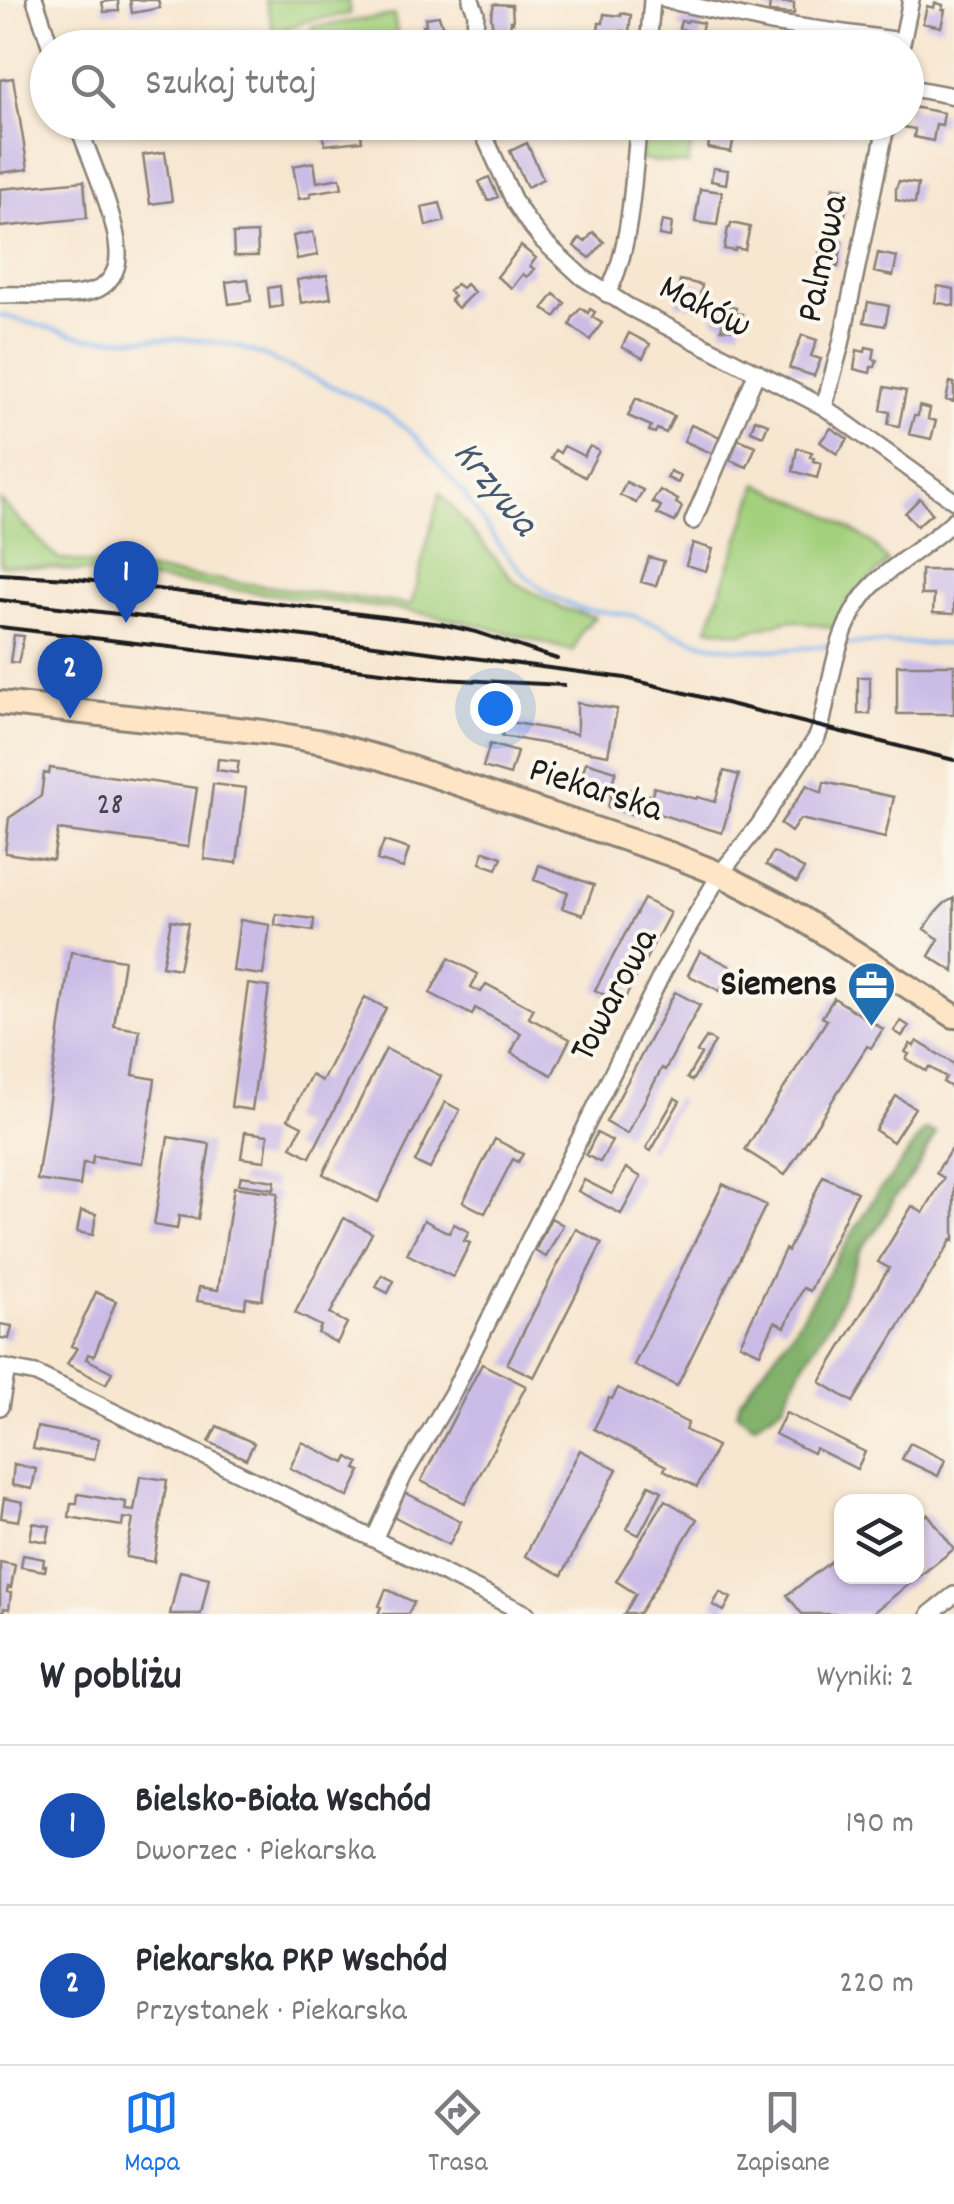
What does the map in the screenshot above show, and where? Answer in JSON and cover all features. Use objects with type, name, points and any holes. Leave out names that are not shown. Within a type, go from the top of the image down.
[{"type":"street","points":[[34,0],[45,30]]},
{"type":"street","points":[[471,0],[476,13],[475,30]]},
{"type":"street","points":[[650,30],[652,0]]},
{"type":"street","points":[[666,0],[810,30]]},
{"type":"street","points":[[905,30],[911,0]]},
{"type":"street","points":[[924,90],[954,96]]},
{"type":"street","points":[[0,295],[96,291],[116,270],[118,256],[109,212],[83,140]]},
{"type":"street","name":"Maków","points":[[486,140],[514,201],[560,258],[607,294],[824,407],[954,501]]},
{"type":"street","points":[[607,294],[624,243],[637,140]]},
{"type":"street","name":"Palmowa","points":[[824,407],[883,140]]},
{"type":"street","points":[[694,521],[756,372]]},
{"type":"street","name":"Towarowa","points":[[374,1539],[453,1392],[664,970],[720,874],[817,737],[840,644],[860,600],[873,584],[954,520]]},
{"type":"street","name":"Piekarska","points":[[0,703],[324,742],[627,839],[720,874],[782,906],[954,1016]]},
{"type":"street","points":[[0,1407],[4,1367],[36,1374],[527,1614]]},
{"type":"street","points":[[930,1614],[954,1595]]},
{"type":"green space","points":[[265,0],[348,0],[350,14],[274,30]]},
{"type":"green space","points":[[394,15],[396,30],[313,30],[312,27]]},
{"type":"green space","points":[[643,140],[692,140],[688,165],[640,160]]},
{"type":"green space","points":[[758,484],[823,512],[871,542],[888,562],[848,601],[837,629],[791,620],[742,633],[708,628]]},
{"type":"green space","points":[[440,493],[515,582],[561,608],[595,617],[582,630],[573,651],[410,611],[0,565],[0,500],[58,559],[411,605]]},
{"type":"green space","points":[[925,1130],[936,1133],[915,1172],[861,1249],[834,1315],[783,1405],[754,1425],[737,1413],[740,1400],[792,1332],[879,1190]]},
{"type":"building","points":[[118,0],[119,11],[104,12],[102,2]]},
{"type":"building","points":[[130,0],[158,0],[160,8],[132,13]]},
{"type":"building","points":[[770,2],[794,3],[794,14],[769,12]]},
{"type":"building","points":[[935,3],[945,10],[941,27],[923,23],[927,6],[934,8]]},
{"type":"building","points":[[494,4],[512,5],[510,30],[493,30]]},
{"type":"building","points":[[604,14],[631,15],[629,30],[598,30]]},
{"type":"building","points":[[439,16],[446,30],[424,30],[425,18]]},
{"type":"building","points":[[681,21],[703,23],[702,30],[679,28]]},
{"type":"building","points":[[13,78],[28,169],[0,173],[0,80]]},
{"type":"building","points":[[924,109],[944,113],[942,125],[936,124],[933,141],[924,139]]},
{"type":"building","points":[[324,140],[362,141],[325,145]]},
{"type":"building","points":[[710,140],[733,140],[731,152],[708,148]]},
{"type":"building","points":[[527,143],[543,179],[527,187],[510,151]]},
{"type":"building","points":[[165,152],[172,201],[150,204],[143,155]]},
{"type":"building","points":[[314,162],[317,182],[340,178],[342,188],[310,193],[311,197],[299,199],[293,166]]},
{"type":"building","points":[[713,168],[728,170],[726,184],[711,181]]},
{"type":"building","points":[[489,177],[498,197],[488,201],[479,182]]},
{"type":"building","points":[[84,181],[87,218],[0,227],[0,189]]},
{"type":"building","points":[[899,181],[918,184],[915,204],[896,200]]},
{"type":"building","points":[[833,187],[848,190],[845,215],[827,211]]},
{"type":"building","points":[[700,189],[722,192],[717,225],[695,222]]},
{"type":"building","points":[[440,203],[445,221],[426,226],[422,207]]},
{"type":"building","points":[[662,221],[672,223],[670,237],[659,235]]},
{"type":"building","points":[[731,223],[750,227],[745,250],[724,249]]},
{"type":"building","points":[[313,232],[318,255],[297,259],[293,236]]},
{"type":"building","points":[[593,232],[604,242],[590,258],[574,246],[580,238],[585,242]]},
{"type":"building","points":[[257,233],[258,256],[234,256],[233,234]]},
{"type":"building","points":[[823,237],[842,242],[838,267],[826,265],[827,261],[818,258]]},
{"type":"building","points":[[521,246],[536,258],[530,266],[534,269],[527,277],[523,274],[512,288],[497,277]]},
{"type":"building","points":[[878,253],[897,257],[893,276],[874,272]]},
{"type":"building","points":[[327,275],[331,298],[301,303],[297,280]]},
{"type":"building","points":[[248,279],[251,301],[229,304],[226,282]]},
{"type":"building","points":[[680,280],[702,285],[698,307],[676,304]]},
{"type":"building","points":[[456,284],[462,288],[466,284],[474,292],[458,308],[450,300],[454,296],[449,291]]},
{"type":"building","points":[[280,286],[282,306],[270,308],[268,288]]},
{"type":"building","points":[[938,286],[954,289],[954,306],[935,302]]},
{"type":"building","points":[[554,294],[565,303],[555,317],[543,308]]},
{"type":"building","points":[[868,302],[889,306],[885,326],[864,322]]},
{"type":"building","points":[[717,304],[736,308],[735,313],[743,314],[740,330],[721,329],[723,322],[714,320]]},
{"type":"building","points":[[581,308],[595,312],[592,317],[602,323],[590,340],[570,325]]},
{"type":"building","points":[[629,333],[650,344],[643,358],[622,347]]},
{"type":"building","points":[[802,335],[817,340],[811,356],[821,359],[814,376],[789,368]]},
{"type":"building","points":[[866,347],[875,349],[873,359],[877,360],[870,373],[854,369],[857,350],[865,352]]},
{"type":"building","points":[[950,382],[954,383],[954,402],[946,400]]},
{"type":"building","points":[[885,387],[906,391],[899,426],[888,424],[890,412],[881,410]]},
{"type":"building","points":[[636,398],[674,416],[666,433],[649,431],[651,426],[628,416]]},
{"type":"building","points":[[919,406],[930,409],[928,419],[936,421],[931,439],[909,434]]},
{"type":"building","points":[[755,419],[768,424],[763,436],[751,431]]},
{"type":"building","points":[[691,425],[720,437],[713,454],[684,441]]},
{"type":"building","points":[[831,428],[848,439],[837,454],[820,442]]},
{"type":"building","points":[[738,439],[756,446],[747,467],[730,460]]},
{"type":"building","points":[[564,446],[584,456],[590,446],[599,451],[585,477],[551,458],[555,450],[560,453]]},
{"type":"building","points":[[797,448],[812,452],[813,461],[821,463],[817,478],[793,471]]},
{"type":"building","points":[[670,471],[681,476],[678,483],[667,478]]},
{"type":"building","points":[[626,482],[643,490],[636,503],[620,495]]},
{"type":"building","points":[[660,490],[678,500],[676,503],[682,507],[675,522],[657,514],[661,506],[652,502]]},
{"type":"building","points":[[920,498],[932,513],[917,526],[905,513]]},
{"type":"building","points":[[693,543],[713,549],[706,571],[686,565]]},
{"type":"building","points":[[649,557],[664,561],[656,586],[641,582]]},
{"type":"building","points":[[921,570],[954,570],[954,614],[933,613],[934,595],[921,595]]},
{"type":"building","points":[[14,635],[24,636],[18,663],[10,662]]},
{"type":"building","points":[[897,665],[954,665],[954,714],[897,714]]},
{"type":"building","points":[[858,677],[870,677],[870,714],[858,714]]},
{"type":"building","points":[[577,703],[617,709],[608,755],[502,736],[504,721],[577,734]]},
{"type":"building","points":[[490,744],[517,752],[510,775],[483,767]]},
{"type":"building","points":[[218,759],[239,761],[237,773],[217,770]]},
{"type":"building","points":[[586,762],[616,771],[608,794],[579,785]]},
{"type":"building","points":[[50,768],[197,788],[188,847],[58,830],[53,860],[5,853],[9,818],[41,796],[44,773],[49,774]]},
{"type":"building","points":[[724,771],[739,775],[722,833],[639,808],[637,816],[608,807],[614,785],[652,796],[654,787],[715,802]]},
{"type":"building","points":[[824,782],[894,797],[885,838],[800,819],[791,832],[780,824],[807,785],[822,793]]},
{"type":"building","points":[[213,784],[246,788],[237,863],[204,859]]},
{"type":"building","points":[[384,841],[409,849],[403,868],[377,860]]},
{"type":"building","points":[[484,851],[502,857],[497,869],[480,863]]},
{"type":"building","points":[[773,852],[804,869],[797,882],[766,865]]},
{"type":"building","points":[[539,865],[594,885],[583,915],[562,908],[568,892],[534,880]]},
{"type":"building","points":[[954,898],[954,972],[929,956],[939,939],[924,929],[936,912]]},
{"type":"building","points":[[644,899],[670,913],[622,1004],[595,990]]},
{"type":"building","points":[[276,914],[314,919],[313,931],[275,925]]},
{"type":"building","points":[[171,920],[188,923],[179,969],[162,966]]},
{"type":"building","points":[[240,920],[270,925],[263,975],[233,971]]},
{"type":"building","points":[[700,951],[732,967],[720,991],[688,975]]},
{"type":"building","points":[[71,952],[124,960],[114,1026],[140,1030],[133,1075],[155,1079],[143,1163],[93,1156],[92,1164],[83,1163],[80,1186],[37,1180]]},
{"type":"building","points":[[449,958],[478,974],[471,987],[481,992],[486,984],[533,1009],[529,1018],[570,1039],[552,1075],[511,1053],[521,1033],[475,1008],[472,1015],[430,993]]},
{"type":"building","points":[[248,984],[269,987],[252,1110],[231,1107]]},
{"type":"building","points":[[675,992],[700,1005],[627,1134],[606,1122]]},
{"type":"building","points":[[365,997],[386,1008],[310,1157],[291,1147],[302,1126],[288,1119],[311,1075],[322,1081]]},
{"type":"building","points":[[834,998],[883,1029],[871,1048],[867,1046],[785,1175],[745,1150],[827,1020],[822,1017]]},
{"type":"building","points":[[901,1021],[909,1026],[902,1036],[894,1031]]},
{"type":"building","points":[[707,1037],[715,1042],[692,1081],[687,1078]]},
{"type":"building","points":[[917,1041],[954,1064],[951,1087],[943,1082],[946,1077],[906,1059],[909,1054],[905,1052]]},
{"type":"building","points":[[386,1049],[441,1076],[378,1202],[323,1174]]},
{"type":"building","points":[[896,1096],[915,1108],[893,1142],[875,1130]]},
{"type":"building","points":[[675,1098],[680,1101],[651,1151],[646,1148]]},
{"type":"building","points":[[445,1102],[460,1110],[430,1169],[415,1162]]},
{"type":"building","points":[[245,1132],[268,1135],[265,1161],[241,1158]]},
{"type":"building","points":[[597,1133],[612,1141],[600,1162],[586,1155]]},
{"type":"building","points":[[168,1137],[210,1144],[198,1219],[179,1216],[177,1229],[154,1225]]},
{"type":"building","points":[[495,1139],[523,1154],[518,1162],[513,1159],[485,1213],[463,1202]]},
{"type":"building","points":[[954,1144],[954,1241],[853,1402],[820,1382],[889,1268],[878,1262],[912,1206],[923,1213],[944,1178],[936,1173]]},
{"type":"building","points":[[626,1168],[641,1177],[621,1214],[578,1191],[584,1180],[612,1194]]},
{"type":"building","points":[[241,1176],[275,1181],[274,1189],[239,1184]]},
{"type":"building","points":[[823,1176],[857,1192],[810,1291],[803,1288],[785,1327],[775,1322],[760,1353],[740,1344]]},
{"type":"building","points":[[723,1184],[766,1205],[677,1386],[634,1365]]},
{"type":"building","points":[[234,1187],[278,1193],[262,1300],[246,1298],[245,1308],[197,1301],[199,1287],[218,1290]]},
{"type":"building","points":[[81,1211],[96,1214],[93,1235],[77,1232]]},
{"type":"building","points":[[344,1218],[372,1233],[330,1314],[347,1323],[337,1343],[318,1333],[321,1326],[295,1313]]},
{"type":"building","points":[[551,1218],[563,1225],[546,1257],[535,1251]]},
{"type":"building","points":[[424,1220],[449,1233],[454,1224],[469,1232],[464,1241],[470,1243],[453,1277],[407,1254]]},
{"type":"building","points":[[576,1229],[602,1243],[534,1377],[507,1364]]},
{"type":"building","points":[[382,1275],[394,1281],[388,1293],[376,1287]]},
{"type":"building","points":[[96,1292],[116,1301],[94,1356],[88,1354],[86,1359],[112,1372],[106,1384],[67,1364],[77,1348],[71,1346]]},
{"type":"building","points":[[0,1324],[12,1326],[9,1339],[0,1338]]},
{"type":"building","points":[[482,1364],[526,1386],[465,1503],[421,1481]]},
{"type":"building","points":[[618,1388],[688,1423],[685,1430],[717,1446],[697,1487],[664,1470],[666,1466],[594,1429]]},
{"type":"building","points":[[786,1413],[865,1452],[857,1469],[775,1434]]},
{"type":"building","points":[[217,1426],[254,1443],[246,1459],[209,1442]]},
{"type":"building","points":[[37,1427],[99,1439],[94,1460],[33,1449]]},
{"type":"building","points":[[302,1442],[345,1463],[348,1457],[359,1463],[356,1469],[361,1471],[348,1497],[290,1468]]},
{"type":"building","points":[[910,1443],[945,1460],[938,1476],[902,1459]]},
{"type":"building","points":[[580,1450],[617,1469],[562,1575],[525,1556]]},
{"type":"building","points":[[14,1464],[36,1469],[32,1489],[12,1485]]},
{"type":"building","points":[[140,1476],[167,1480],[154,1562],[126,1557],[133,1519],[123,1518],[122,1526],[69,1517],[71,1503],[77,1503],[78,1494],[126,1502],[125,1510],[134,1511]]},
{"type":"building","points":[[649,1485],[662,1491],[639,1535],[627,1529]]},
{"type":"building","points":[[404,1492],[461,1521],[449,1545],[395,1517]]},
{"type":"building","points":[[4,1498],[23,1502],[19,1521],[1,1518]]},
{"type":"building","points":[[665,1500],[697,1519],[639,1614],[624,1614],[636,1594],[616,1581]]},
{"type":"building","points":[[928,1514],[954,1549],[924,1572],[924,1517]]},
{"type":"building","points":[[33,1523],[50,1526],[47,1542],[30,1539]]},
{"type":"building","points":[[23,1555],[44,1559],[45,1571],[21,1567]]},
{"type":"building","points":[[834,1559],[834,1584],[909,1584],[871,1614],[802,1614],[787,1595]]},
{"type":"building","points":[[0,1562],[15,1565],[7,1592],[11,1593],[9,1609],[4,1608],[3,1613],[0,1612]]},
{"type":"building","points":[[180,1571],[209,1578],[201,1614],[170,1614]]},
{"type":"building","points":[[386,1589],[414,1602],[408,1614],[378,1614]]},
{"type":"building","points":[[720,1592],[731,1598],[724,1611],[713,1605]]},
{"type":"waterway","name":"Krzywa","points":[[0,315],[86,338],[191,339],[233,345],[358,398],[385,412],[416,437],[527,577],[551,596],[580,609],[631,615],[706,644],[737,649],[834,645]]},
{"type":"waterway","name":"Krzywa","points":[[844,644],[954,644]]},
{"type":"railway","points":[[0,574],[69,578],[441,624],[557,659]]},
{"type":"railway","points":[[0,600],[625,678],[954,760]]},
{"type":"railway","points":[[0,627],[441,679],[564,685]]},
{"type":"place","name":"Bielsko-Biała Wschód","points":[[126,623]]},
{"type":"place","name":"Piekarska PKP Wschód","points":[[70,719]]},
{"type":"place","name":"Siemens","points":[[872,1028]]}]
